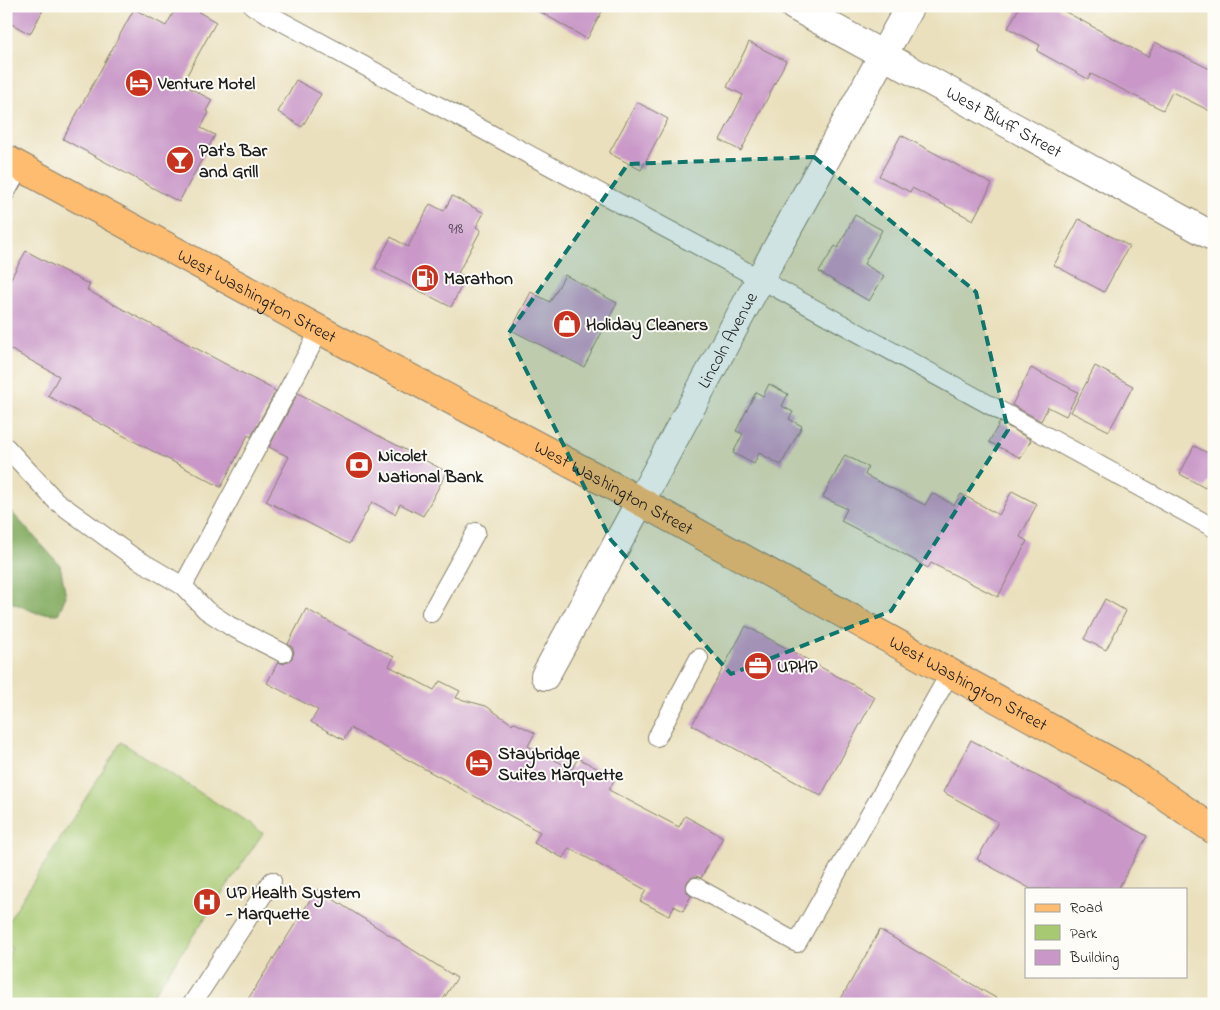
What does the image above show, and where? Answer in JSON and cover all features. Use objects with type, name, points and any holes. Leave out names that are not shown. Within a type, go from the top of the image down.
[{"type":"main road","name":"West Washington Street","points":[[13,163],[640,502],[1132,774],[1214,830]]},
{"type":"street","name":"West Bluff Street","points":[[794,6],[1214,237]]},
{"type":"street","name":"Lincoln Avenue","points":[[545,676],[910,6]]},
{"type":"lane","points":[[252,6],[760,279],[1214,528]]},
{"type":"lane","points":[[6,192],[13,163]]},
{"type":"lane","points":[[184,586],[320,330]]},
{"type":"lane","points":[[6,447],[56,501],[132,556],[184,586],[214,616],[283,653]]},
{"type":"lane","points":[[431,613],[476,532]]},
{"type":"lane","points":[[657,737],[699,658]]},
{"type":"lane","points":[[696,887],[797,943],[950,674]]},
{"type":"lane","points":[[192,1004],[272,881]]},
{"type":"highlighted area","points":[[814,157],[976,292],[1008,430],[891,611],[731,674],[611,540],[508,334],[628,164]]},
{"type":"green space","points":[[6,506],[60,565],[66,596],[58,614],[37,613],[6,600]]},
{"type":"green space","points":[[121,742],[263,833],[154,993],[158,1004],[6,1004],[6,966],[11,948],[6,944],[6,925]]},
{"type":"building","points":[[6,6],[45,6],[30,34],[6,21]]},
{"type":"building","name":"Venture Motel","points":[[177,6],[188,6],[216,22],[182,84],[212,100],[206,111],[209,112],[201,128],[215,135],[179,202],[63,139],[134,9],[166,26]]},
{"type":"building","points":[[530,6],[605,6],[587,39]]},
{"type":"building","points":[[1020,6],[1055,6],[1148,57],[1155,42],[1214,71],[1214,113],[1172,92],[1163,110],[1091,74],[1088,79],[1037,51],[1040,45],[1008,28]]},
{"type":"building","points":[[749,42],[786,61],[741,151],[720,140],[743,95],[727,87]]},
{"type":"building","points":[[296,80],[321,94],[302,127],[278,112]]},
{"type":"building","points":[[637,102],[668,119],[641,170],[609,153]]},
{"type":"building","points":[[901,135],[992,184],[973,220],[912,188],[910,192],[879,176]]},
{"type":"building","points":[[452,196],[484,213],[476,227],[481,230],[458,273],[466,277],[451,307],[375,268],[391,237],[408,247],[430,204],[444,211]]},
{"type":"building","points":[[855,215],[882,230],[864,264],[884,276],[869,301],[819,272],[835,246],[838,248]]},
{"type":"building","points":[[1079,219],[1129,246],[1104,292],[1054,265]]},
{"type":"building","points":[[26,251],[90,285],[87,290],[276,391],[251,437],[248,435],[221,487],[48,396],[59,376],[6,347],[6,287]]},
{"type":"building","points":[[565,275],[617,303],[584,367],[511,330],[531,292],[550,302]]},
{"type":"building","points":[[1095,366],[1133,386],[1109,431],[1071,412]]},
{"type":"building","points":[[1031,368],[1078,392],[1066,416],[1048,407],[1041,421],[1012,405]]},
{"type":"building","points":[[769,384],[788,394],[782,406],[793,412],[789,419],[802,426],[781,465],[759,453],[754,464],[733,453],[743,434],[736,431],[756,392],[763,396]]},
{"type":"building","name":"Nicolet National Bank","points":[[298,393],[447,472],[423,516],[400,504],[395,514],[372,502],[349,544],[266,501],[289,457],[269,447]]},
{"type":"building","points":[[1000,422],[1031,440],[1021,458],[989,442]]},
{"type":"building","points":[[1194,446],[1214,456],[1214,471],[1205,488],[1180,474]]},
{"type":"building","points":[[845,455],[868,467],[865,475],[925,505],[932,493],[954,505],[961,494],[999,515],[1012,491],[1037,504],[1020,537],[1027,541],[998,597],[931,563],[928,568],[841,521],[847,509],[823,497]]},
{"type":"building","points":[[1105,599],[1126,611],[1106,650],[1084,639]]},
{"type":"building","name":"Staybridge Suites Marquette","points":[[306,609],[394,657],[389,666],[434,690],[440,681],[460,691],[456,698],[486,706],[512,724],[513,722],[535,733],[528,746],[572,769],[578,758],[615,778],[609,790],[679,827],[685,816],[723,837],[701,878],[696,876],[687,882],[687,892],[691,896],[683,911],[674,906],[669,916],[640,901],[646,890],[569,848],[563,858],[534,843],[540,832],[350,728],[344,740],[311,722],[318,710],[267,683],[278,662],[284,664],[292,658],[294,652],[288,644]]},
{"type":"building","points":[[746,626],[875,697],[821,796],[692,725]]},
{"type":"building","points":[[971,740],[1147,836],[1119,888],[1029,888],[977,859],[998,822],[943,792]]},
{"type":"building","points":[[317,889],[457,978],[440,1004],[245,1004]]},
{"type":"building","points":[[880,930],[1006,1004],[838,1004]]},
{"type":"place","name":"Venture Motel","points":[[139,83]]},
{"type":"place","name":"Pat's Bar and Grill","points":[[180,160]]},
{"type":"place","name":"Marathon","points":[[425,278]]},
{"type":"place","name":"Holiday Cleaners","points":[[567,324]]},
{"type":"place","name":"Nicolet National Bank","points":[[359,465]]},
{"type":"place","name":"UPHP","points":[[758,666]]},
{"type":"place","name":"Staybridge Suites Marquette","points":[[479,763]]},
{"type":"place","name":"UP Health System - Marquette","points":[[207,902]]}]
